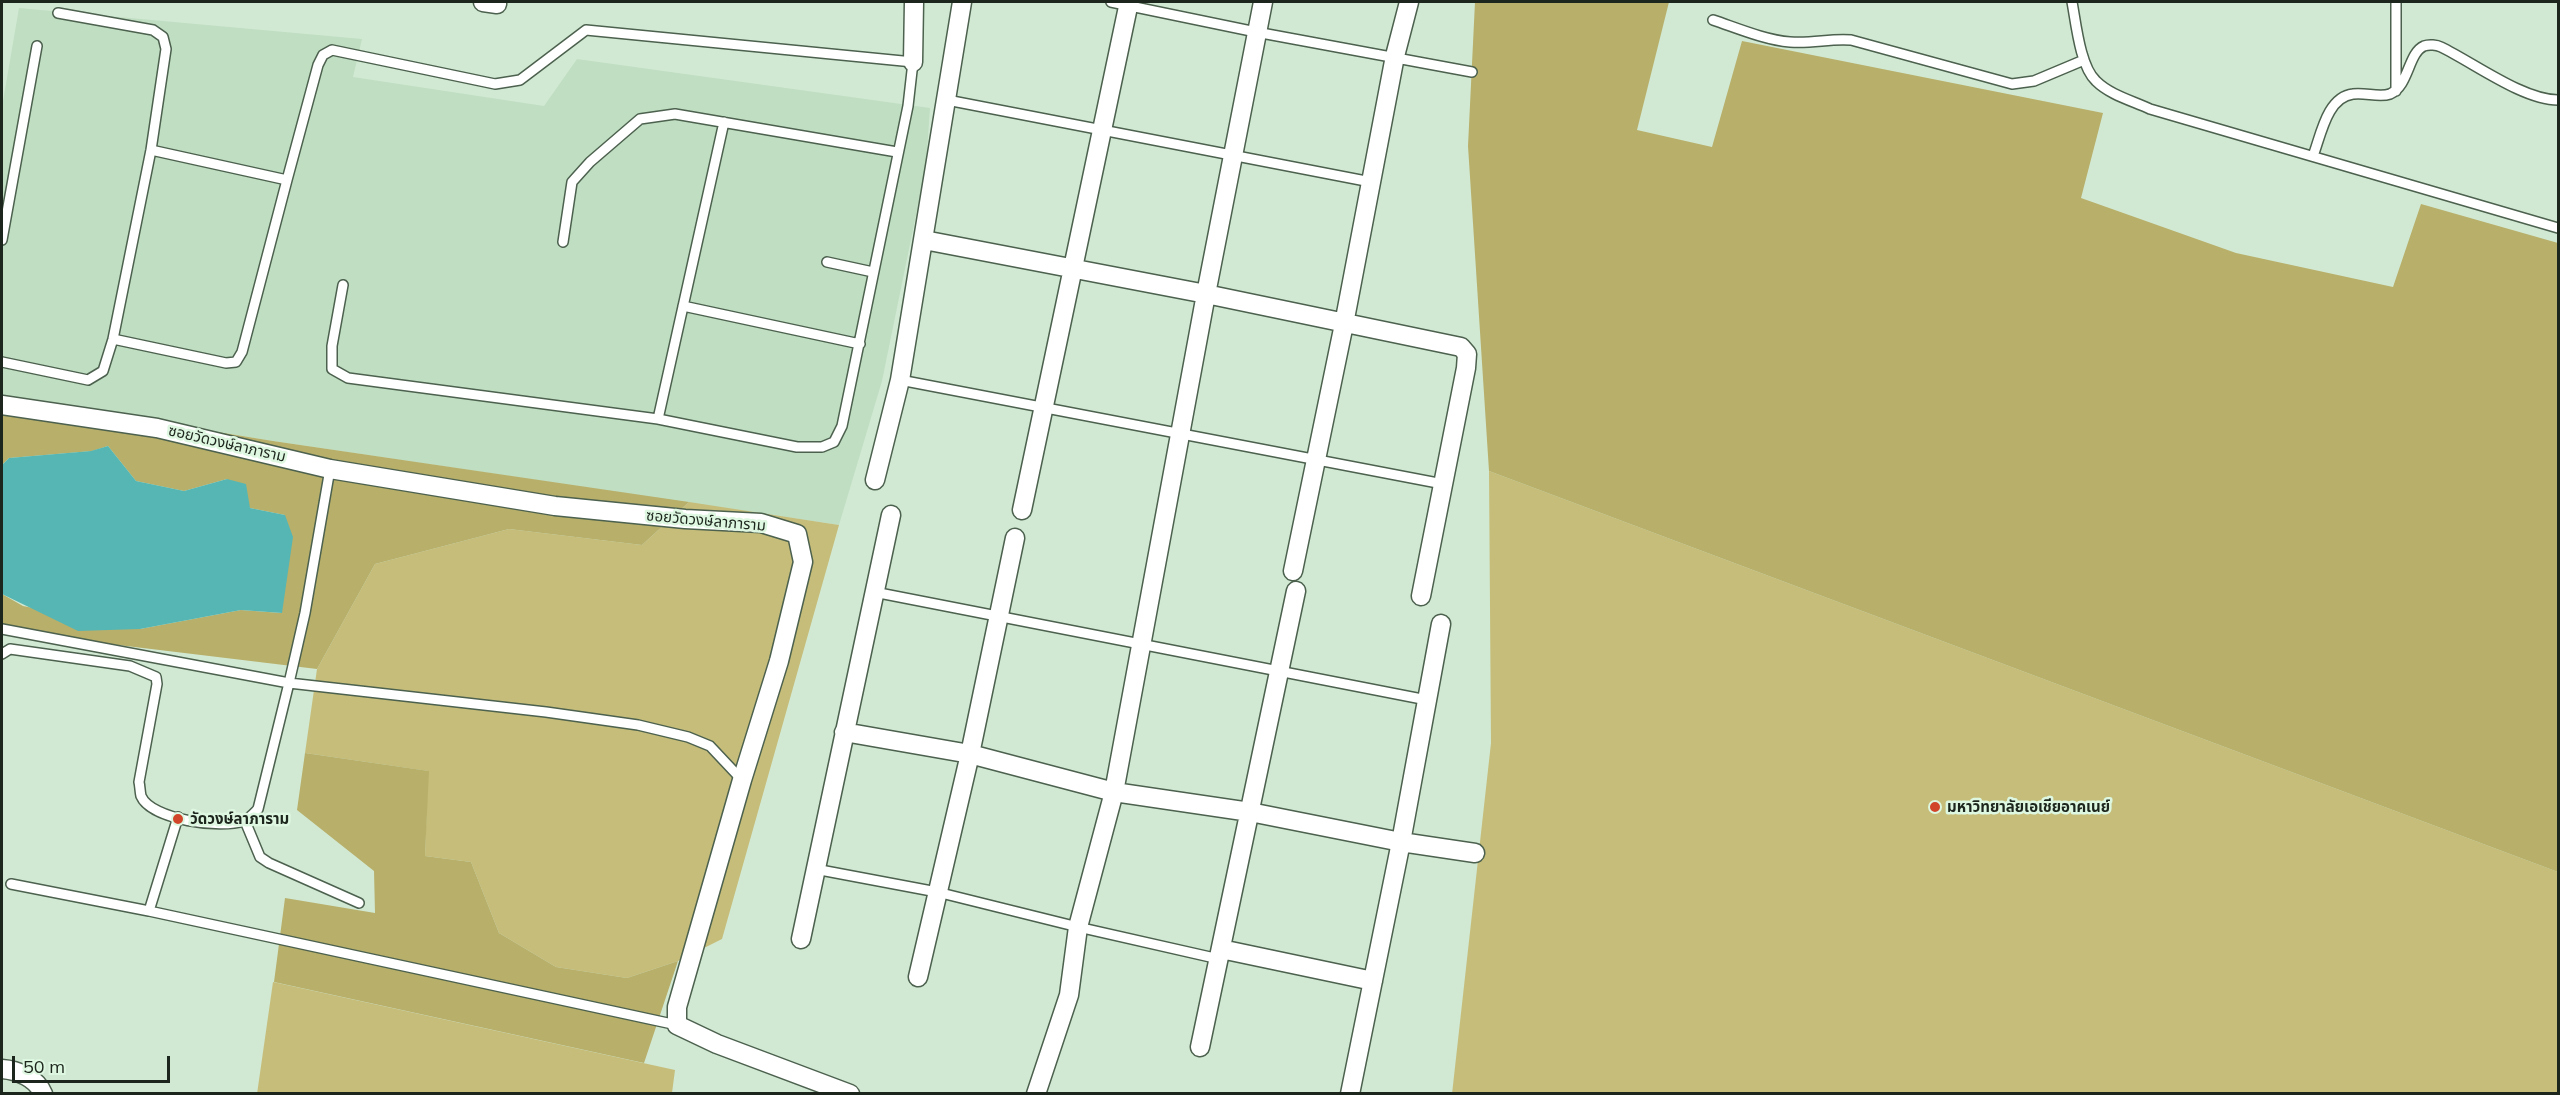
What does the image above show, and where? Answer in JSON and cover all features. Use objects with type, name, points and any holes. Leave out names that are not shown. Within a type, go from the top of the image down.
[{"type":"street","points":[[483,2],[497,4],[497,2]]},
{"type":"street","points":[[913,62],[914,2]]},
{"type":"street","points":[[875,480],[900,380],[948,100],[962,2]]},
{"type":"street","points":[[1036,1094],[1070,994],[1078,927],[1114,792],[1179,435],[1263,2]]},
{"type":"street","points":[[1293,571],[1344,324],[1395,56],[1409,2]]},
{"type":"street","points":[[1022,510],[1101,130],[1123,3]]},
{"type":"street","points":[[924,240],[1206,294],[1461,347],[1467,354],[1420,596]]},
{"type":"street","name":"ซอยวัดวงษ์ลาภาราม","points":[[2,405],[158,428],[330,469],[555,506],[686,519],[761,523],[797,534],[802,562],[779,661],[742,780],[677,1007],[677,1025]]},
{"type":"street","points":[[801,939],[891,515]]},
{"type":"street","points":[[918,978],[970,754],[1015,538]]},
{"type":"street","points":[[1200,1047],[1296,591]]},
{"type":"street","points":[[1350,1094],[1401,842],[1440,624]]},
{"type":"street","points":[[844,732],[970,754],[1114,792],[1250,812],[1401,842],[1475,853]]},
{"type":"street","points":[[1220,954],[1373,981]]},
{"type":"street","points":[[677,1025],[717,1044],[850,1094]]},
{"type":"street","points":[[2,1069],[20,1073],[32,1080],[41,1088],[43,1094]]},
{"type":"lane","points":[[2072,2],[2084,60],[2095,81],[2111,91],[2150,109],[2559,228]]},
{"type":"lane","points":[[2396,2],[2396,90]]},
{"type":"lane","points":[[1123,3],[1256,32],[1472,72]]},
{"type":"lane","points":[[2,362],[88,380],[103,372],[113,339],[151,150],[166,49],[163,37],[153,30],[58,13]]},
{"type":"lane","points":[[1713,21],[1786,42],[1822,43],[1839,39],[1851,40],[2012,84],[2034,81],[2084,60]]},
{"type":"lane","points":[[113,339],[226,363],[236,362],[242,351],[318,65],[323,55],[332,50],[495,84],[520,80],[586,30],[913,62],[908,106],[842,426],[834,442],[822,447],[797,447],[658,419],[348,378],[332,369],[332,346],[343,285]]},
{"type":"lane","points":[[2313,156],[2332,105],[2341,98],[2354,94],[2387,95],[2396,90],[2421,47],[2429,45],[2440,46],[2458,58],[2530,93],[2549,100],[2559,100]]},
{"type":"lane","points":[[2,240],[37,46]]},
{"type":"lane","points":[[948,100],[1371,182]]},
{"type":"lane","points":[[563,242],[572,182],[590,162],[640,119],[675,114],[897,152]]},
{"type":"lane","points":[[658,419],[724,122]]},
{"type":"lane","points":[[151,150],[287,180]]},
{"type":"lane","points":[[827,262],[873,272]]},
{"type":"lane","points":[[683,306],[860,344]]},
{"type":"lane","points":[[900,380],[1443,484]]},
{"type":"lane","points":[[2,654],[10,649],[130,666],[156,677],[157,684],[139,782],[141,797],[150,806],[200,823],[224,825],[245,821],[258,809],[263,795],[304,614],[330,469]]},
{"type":"lane","points":[[874,592],[1141,646],[1427,700]]},
{"type":"lane","points":[[2,629],[289,683],[546,712],[638,725],[688,737],[710,746],[742,780]]},
{"type":"lane","points":[[149,911],[178,817]]},
{"type":"lane","points":[[245,821],[260,857],[268,863],[359,903]]},
{"type":"lane","points":[[816,869],[937,892],[1078,927],[1220,954]]},
{"type":"lane","points":[[10,884],[149,911],[677,1025]]},
{"type":"shaded area","points":[[1475,2],[1669,2],[1637,130],[1712,147],[1742,41],[2103,113],[2081,198],[2236,253],[2393,287],[2421,204],[2558,243],[2558,872],[1489,471],[1468,146]]},
{"type":"shaded area","points":[[19,8],[362,39],[353,77],[544,106],[577,59],[930,108],[926,166],[882,381],[839,525],[273,441],[2,397],[2,107]]},
{"type":"shaded area","points":[[2,397],[273,441],[689,502],[642,545],[509,529],[375,564],[317,669],[2,631],[2,594],[23,606],[140,629],[241,610],[281,613],[285,515],[250,508],[227,479],[184,491],[136,481],[108,446],[92,451],[9,458],[2,465]]},
{"type":"shaded area","name":"มหาวิทยาลัยเอเชียอาคเนย์","points":[[1489,471],[2558,872],[2558,1093],[1452,1094],[1491,743]]},
{"type":"shaded area","points":[[689,502],[839,525],[722,939],[678,961],[627,978],[556,967],[499,933],[471,862],[425,856],[428,771],[305,753],[317,669],[375,564],[509,529],[642,545]]},
{"type":"shaded area","points":[[305,753],[429,771],[425,856],[471,862],[499,933],[556,967],[627,978],[678,961],[644,1063],[274,982],[285,898],[375,913],[374,871],[297,810]]},
{"type":"shaded area","points":[[273,982],[675,1070],[672,1093],[257,1094]]},
{"type":"water","points":[[108,446],[136,481],[184,491],[227,479],[246,484],[250,508],[285,515],[293,537],[282,613],[241,610],[140,629],[78,631],[2,594],[2,465],[9,458],[91,451]]},
{"type":"place","name":"มหาวิทยาลัยเอเชียอาคเนย์","points":[[1935,807]]},
{"type":"place","name":"วัดวงษ์ลาภาราม","points":[[178,819]]}]
